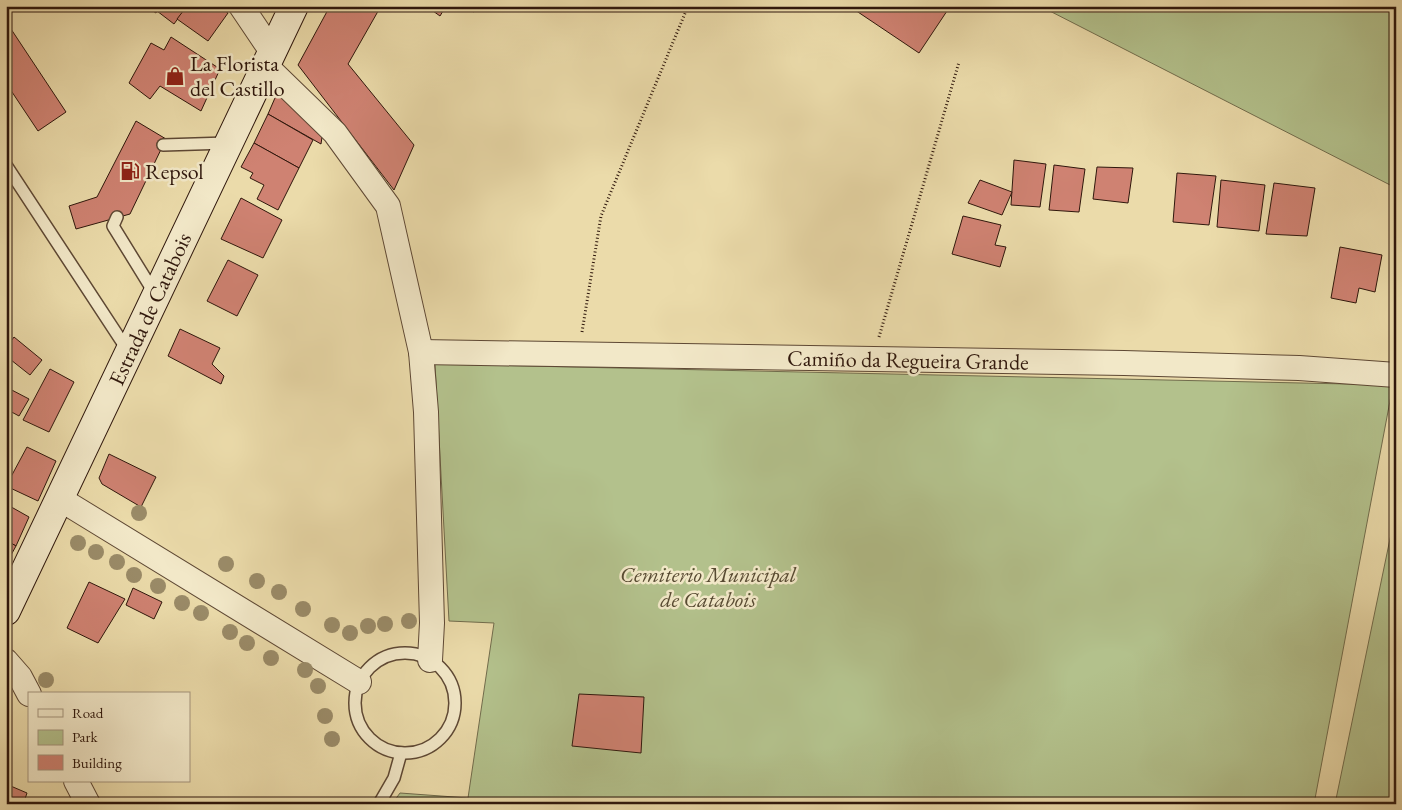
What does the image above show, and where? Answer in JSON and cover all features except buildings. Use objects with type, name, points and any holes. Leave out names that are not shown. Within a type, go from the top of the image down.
[{"type":"main road","name":"Estrada de Catabois","points":[[6,611],[294,6]]},
{"type":"street","points":[[241,6],[269,59],[335,134],[388,206],[421,352],[426,412],[432,623],[430,660]]},
{"type":"street","name":"Camiño da Regueira Grande","points":[[421,352],[1299,368],[1396,374]]},
{"type":"street","points":[[60,498],[359,682]]},
{"type":"street","points":[[6,661],[20,677],[28,692]]},
{"type":"street","points":[[77,782],[88,804]]},
{"type":"lane","points":[[163,145],[229,143]]},
{"type":"lane","points":[[6,164],[129,352]]},
{"type":"lane","points":[[117,217],[113,226],[156,296]]},
{"type":"lane","points":[[398,654],[414,654],[430,660],[444,672],[452,687],[455,701],[453,718],[446,731],[434,744],[418,751],[401,753],[385,749],[367,736],[358,721],[355,706],[359,682],[370,666],[381,659],[398,654]]},
{"type":"lane","points":[[379,804],[394,778],[401,753]]},
{"type":"path","points":[[578,355],[601,216],[688,6]]},
{"type":"path","points":[[873,359],[959,62]]},
{"type":"green space","points":[[1040,6],[1396,6],[1396,188]]},
{"type":"green space","name":"Cemiterio Municipal de Catabois","points":[[435,364],[1393,385],[1314,804],[392,804],[400,793],[468,798],[494,623],[449,621]]},
{"type":"green space","points":[[1396,510],[1396,804],[1335,804]]},
{"type":"place","name":"La Florista del Castillo","points":[[175,76]]},
{"type":"place","name":"Repsol","points":[[130,171]]}]
